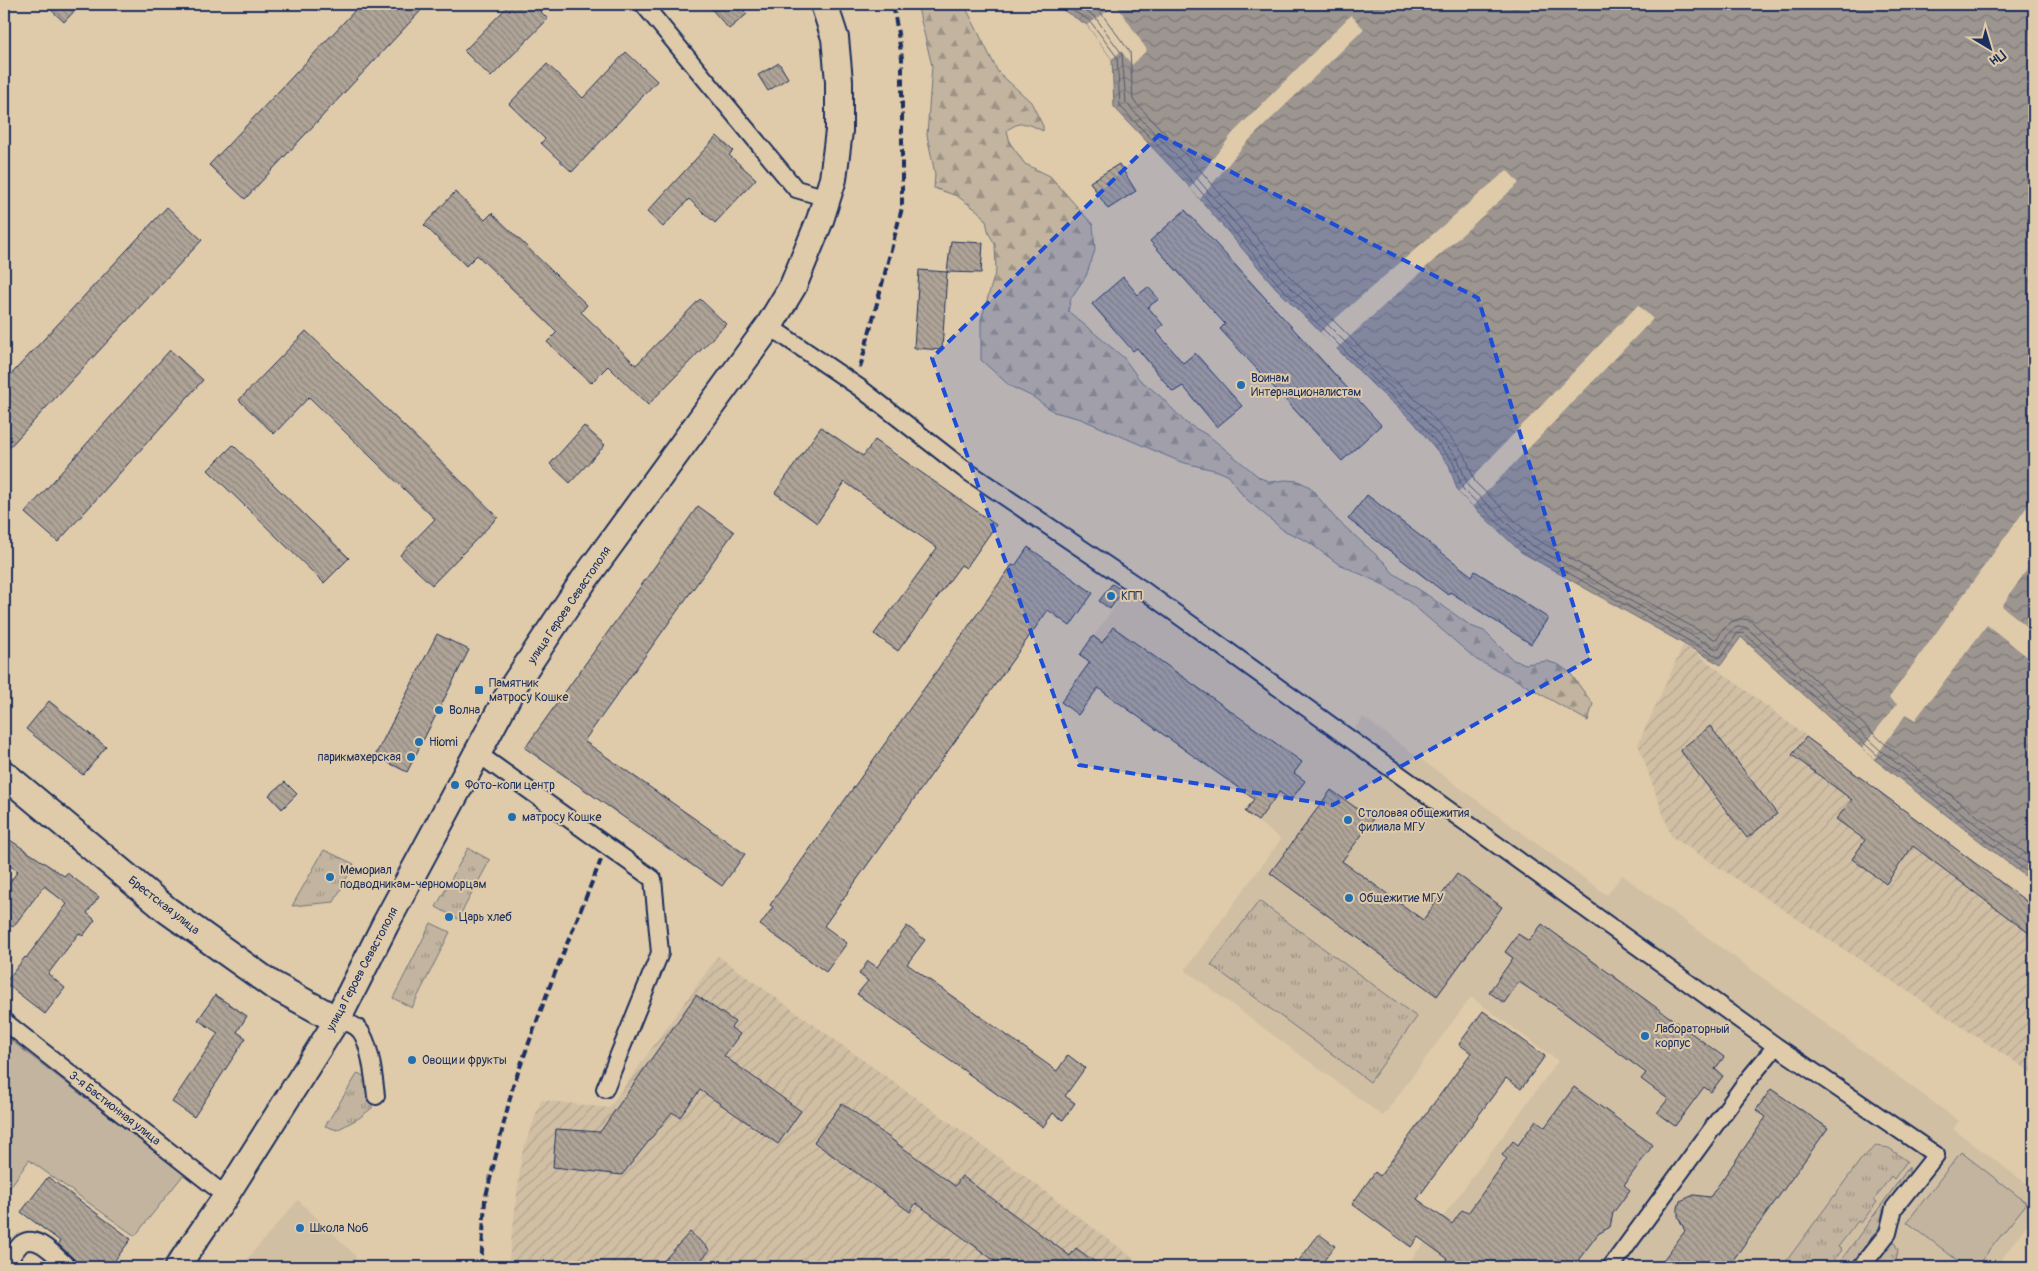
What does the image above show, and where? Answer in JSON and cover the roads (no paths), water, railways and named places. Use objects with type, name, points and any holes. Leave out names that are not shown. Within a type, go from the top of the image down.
[{"type":"main road","name":"улица Героев Севастополя","points":[[177,1267],[226,1196],[337,1020],[514,685],[584,580],[769,326],[793,286],[820,220],[833,179],[839,131],[839,81],[835,38],[824,4]]},
{"type":"main road","name":"Брестская улица","points":[[4,774],[167,910],[271,984],[337,1020]]},
{"type":"street","points":[[643,4],[796,189],[827,198]]},
{"type":"street","points":[[769,326],[860,388],[964,469],[1146,592],[1776,1046],[1936,1155],[1894,1208],[1888,1232],[1861,1267]]},
{"type":"street","points":[[477,753],[653,879],[660,953],[605,1088]]},
{"type":"street","points":[[337,1020],[354,1026],[362,1034],[373,1070],[376,1096]]},
{"type":"street","name":"3-я Бастионная улица","points":[[4,1021],[226,1196]]},
{"type":"street","points":[[1611,1267],[1747,1081],[1776,1046]]},
{"type":"street","points":[[4,1267],[21,1245],[29,1240],[38,1242],[68,1267]]},
{"type":"water","points":[[1056,4],[2034,4],[2034,883],[1874,759],[1741,637],[1721,665],[1521,552],[1458,492],[1449,465],[1412,420],[1377,389],[1276,288],[1187,184],[1114,107],[1112,59],[1087,25]]},
{"type":"railway","points":[[860,368],[902,208],[902,58],[893,4]]},
{"type":"railway","points":[[481,1267],[485,1200],[513,1086],[551,983],[601,860]]},
{"type":"place","name":"Воинам Интернационалистам","points":[[1241,385]]},
{"type":"place","name":"КПП","points":[[1111,596]]},
{"type":"place","name":"Памятник матросу Кошке","points":[[479,690]]},
{"type":"place","name":"Волна","points":[[439,710]]},
{"type":"place","name":"Hiomi","points":[[419,742]]},
{"type":"place","name":"парикмахерская","points":[[411,757]]},
{"type":"place","name":"Фото-копи центр","points":[[455,785]]},
{"type":"place","name":"матросу Кошке","points":[[512,817]]},
{"type":"place","name":"Столовая общежития филиала МГУ","points":[[1348,820]]},
{"type":"place","name":"Мемориал подводникам-черноморцам","points":[[330,877]]},
{"type":"place","name":"Общежитие МГУ","points":[[1349,898]]},
{"type":"place","name":"Царь хлеб","points":[[449,917]]},
{"type":"place","name":"Лабораторный корпус","points":[[1645,1036]]},
{"type":"place","name":"Овощи и фрукты","points":[[412,1060]]},
{"type":"place","name":"Школа №6","points":[[300,1228]]}]
